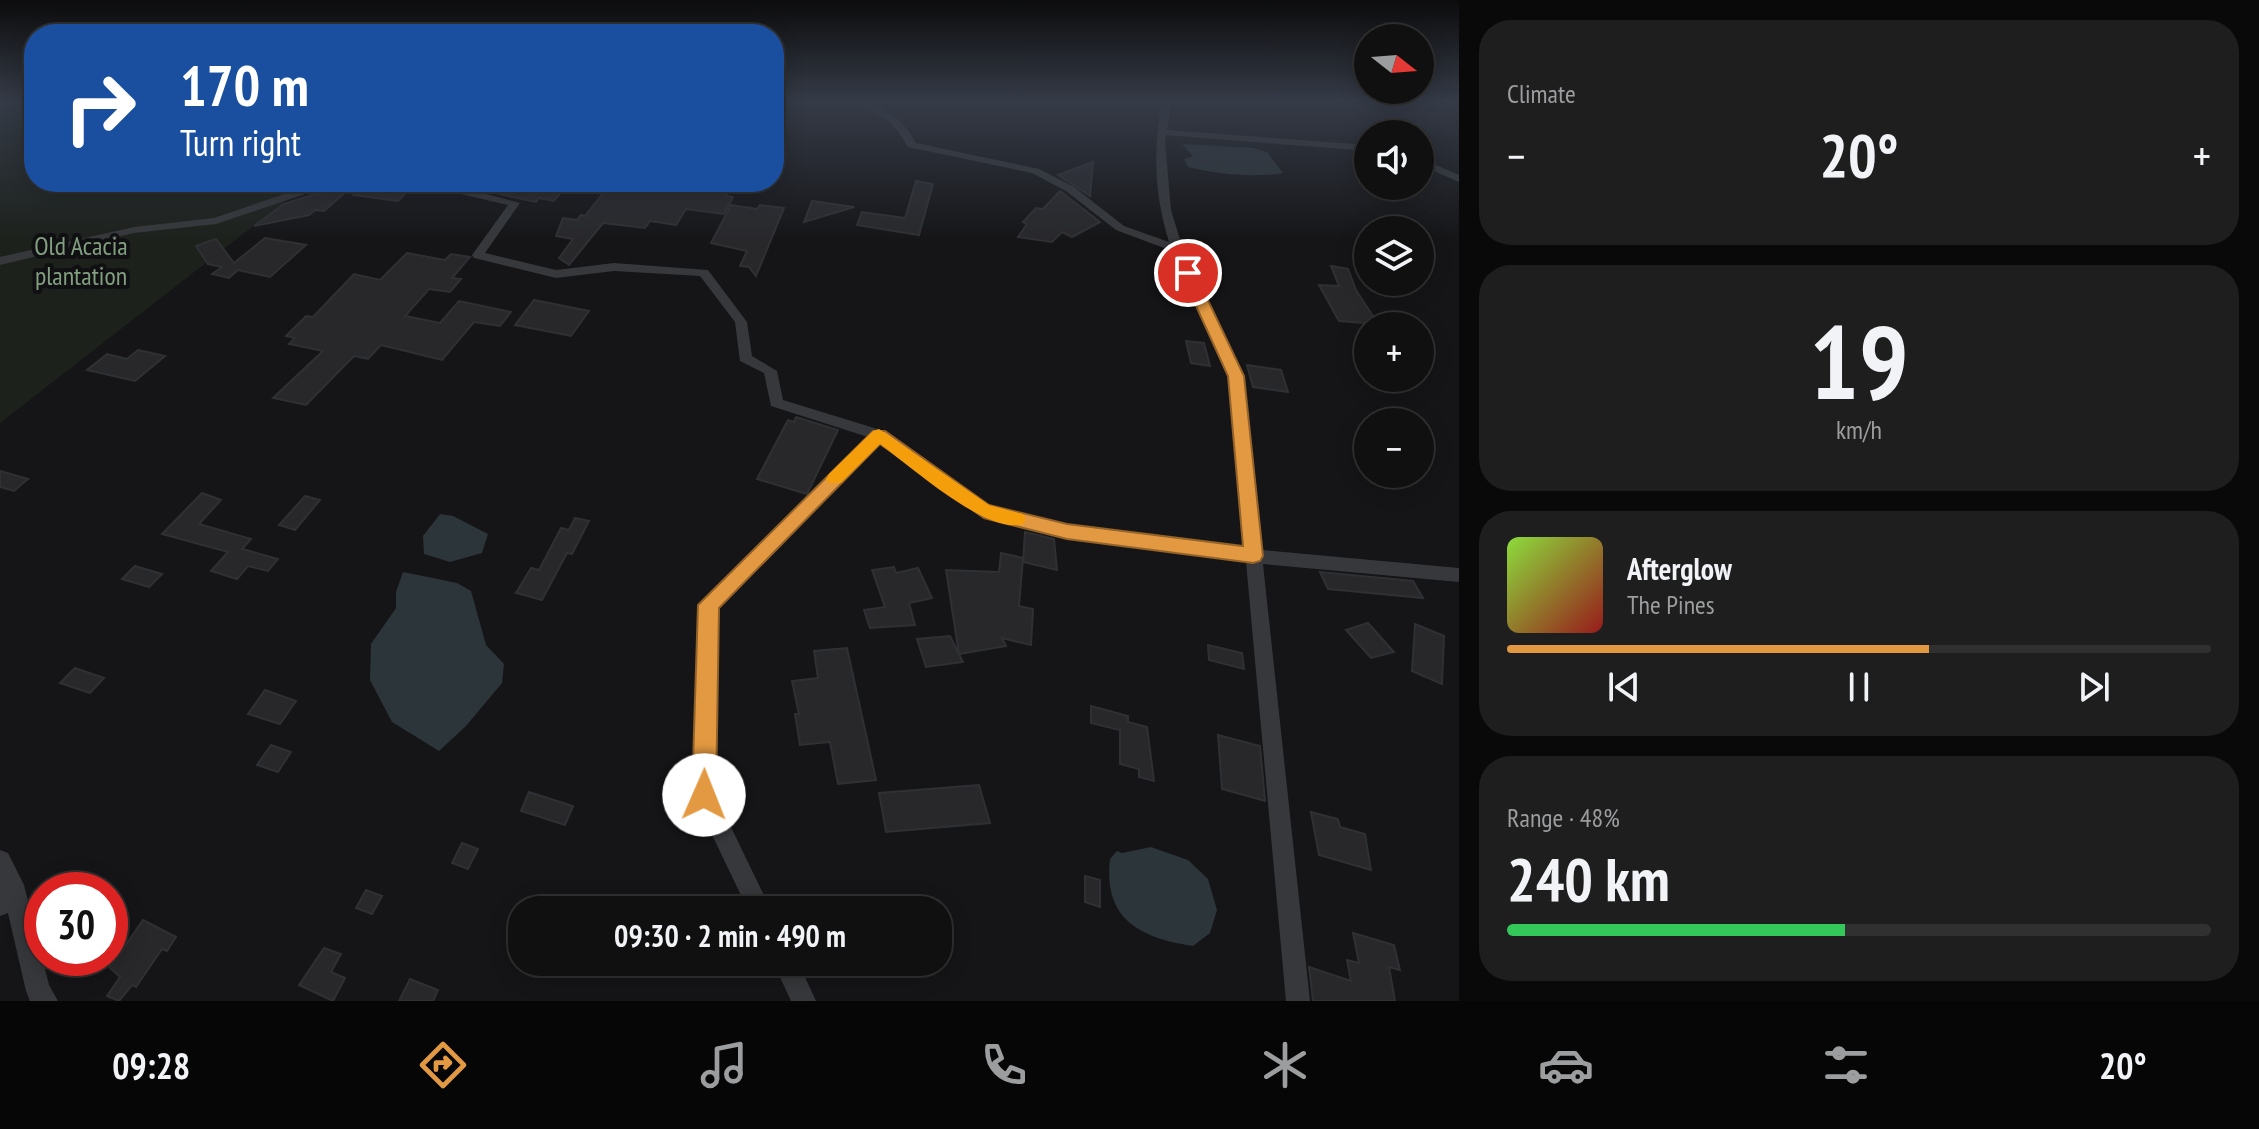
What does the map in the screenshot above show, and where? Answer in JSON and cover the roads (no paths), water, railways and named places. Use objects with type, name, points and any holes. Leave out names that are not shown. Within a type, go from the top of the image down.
[{"type":"street","points":[[925,148],[1035,171],[1070,189],[1120,228],[1177,249]]},
{"type":"street","points":[[1162,148],[1165,210],[1177,249],[1236,376],[1298,1001]]},
{"type":"street","points":[[1434,167],[1459,179]]},
{"type":"street","points":[[0,261],[134,230],[216,221],[300,192]]},
{"type":"street","points":[[465,192],[515,203],[478,255],[556,274],[614,267],[704,273],[741,322],[745,358],[770,371],[776,403],[879,435],[984,511],[1067,532],[1253,556],[1459,575]]},
{"type":"street","points":[[753,896],[704,795],[709,605],[879,435]]},
{"type":"street","points":[[0,861],[13,885],[38,991],[46,1001]]},
{"type":"street","points":[[0,905],[13,885]]},
{"type":"street","points":[[792,976],[804,1001]]},
{"type":"park label","name":"Old Acacia plantation","points":[[81,261]]}]
